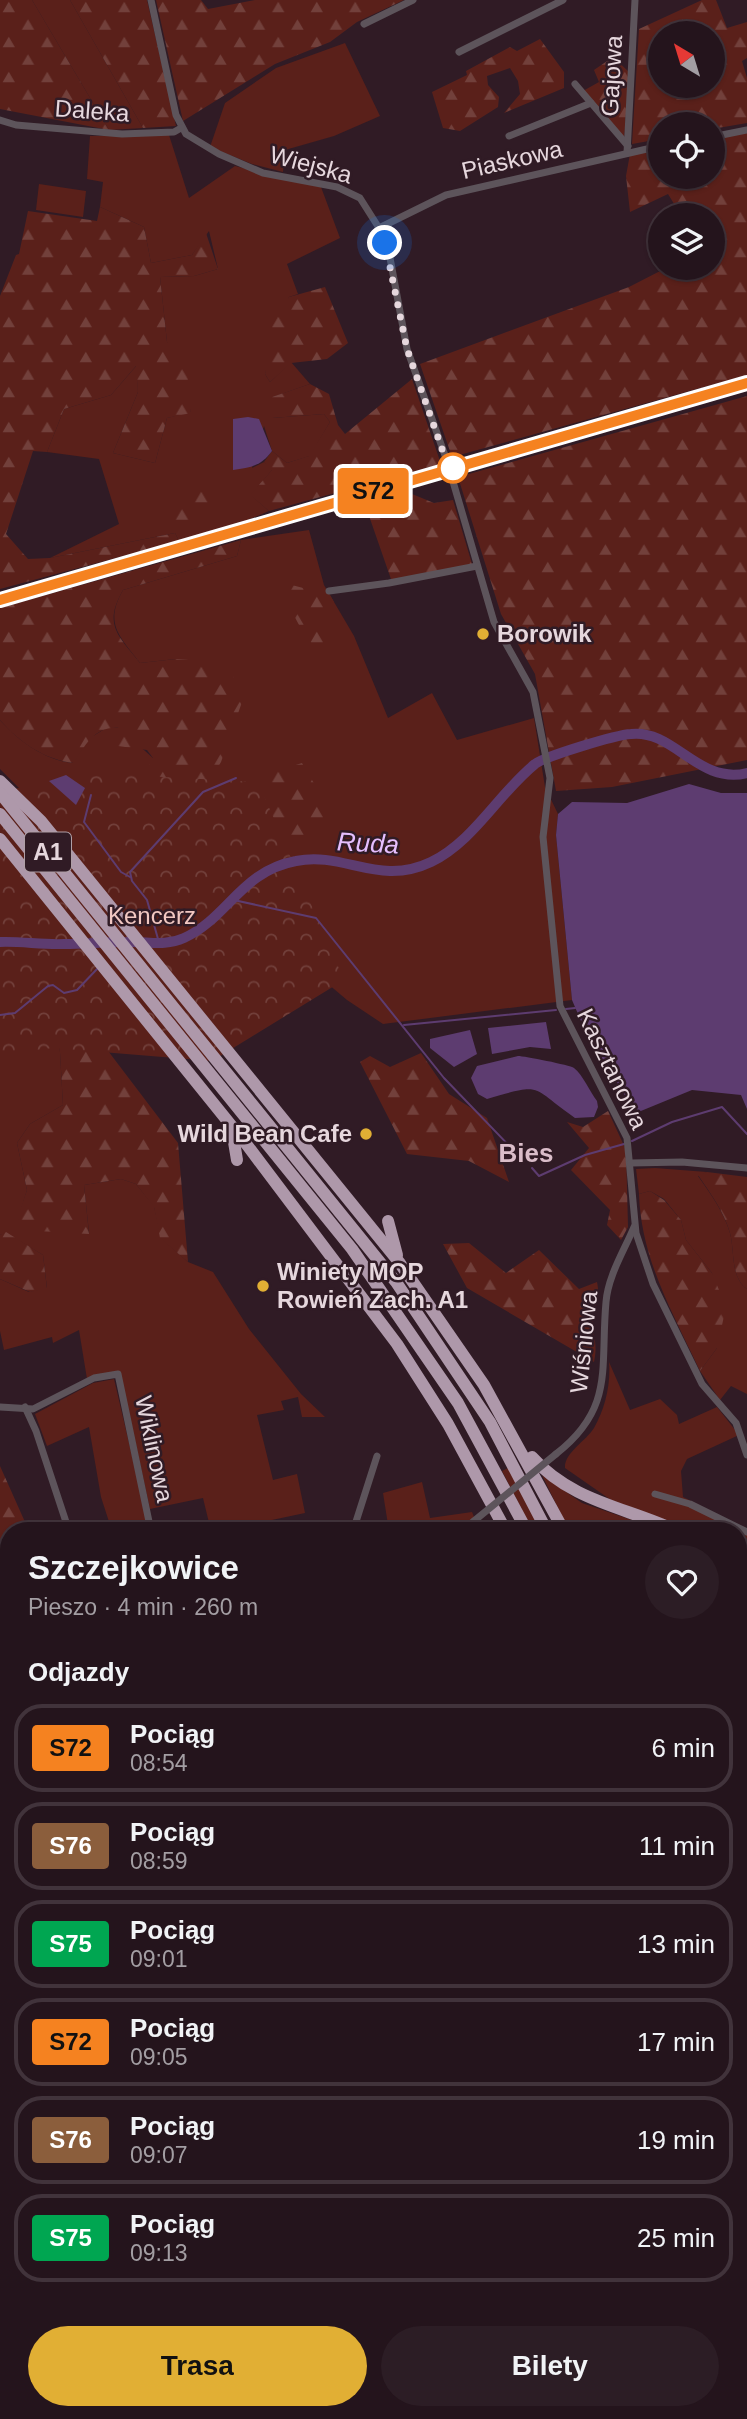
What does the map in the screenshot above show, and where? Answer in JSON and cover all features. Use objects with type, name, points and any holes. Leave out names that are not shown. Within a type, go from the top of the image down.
[{"type":"highway","points":[[0,781],[30,808],[398,1262],[466,1357],[516,1438],[559,1522]]},
{"type":"highway","name":"A1","points":[[0,793],[354,1227],[424,1322],[490,1422],[542,1522]]},
{"type":"highway","name":"A1","points":[[0,814],[305,1188],[384,1293],[458,1403],[522,1522]]},
{"type":"highway","points":[[0,838],[55,911],[229,1124],[419,1375],[501,1522]]},
{"type":"highway","points":[[229,1124],[237,1160]]},
{"type":"highway","points":[[388,1221],[398,1262]]},
{"type":"highway","points":[[516,1438],[543,1469],[567,1488],[654,1522]]},
{"type":"street","points":[[151,0],[181,128]]},
{"type":"street","points":[[364,24],[413,0]]},
{"type":"street","points":[[459,52],[563,0]]},
{"type":"street","name":"Gajowa","points":[[627,150],[635,0]]},
{"type":"street","points":[[575,84],[627,150]]},
{"type":"street","points":[[509,136],[591,103]]},
{"type":"street","name":"Daleka","points":[[0,120],[16,125],[121,135],[174,132],[181,128]]},
{"type":"street","name":"Wiejska","points":[[181,128],[196,142],[263,173],[337,187],[360,198],[379,228],[390,258],[407,349],[447,461],[494,622],[524,676]]},
{"type":"street","points":[[725,134],[747,130]]},
{"type":"street","name":"Piaskowa","points":[[379,228],[446,195],[627,150],[648,147]]},
{"type":"street","points":[[329,591],[389,583],[477,566]]},
{"type":"street","name":"Kasztanowa","points":[[524,676],[533,692],[550,773],[543,836],[556,988],[568,1027],[623,1130],[631,1163],[635,1226],[653,1284],[696,1376],[736,1423],[747,1455]]},
{"type":"street","points":[[631,1163],[682,1162],[747,1168]]},
{"type":"street","name":"Wiśniowa","points":[[473,1522],[581,1433],[598,1404],[606,1348],[606,1302],[611,1276],[635,1226]]},
{"type":"street","name":"Wiklinowa","points":[[25,1407],[33,1409],[94,1378],[118,1374],[149,1522]]},
{"type":"street","points":[[0,1407],[25,1407],[36,1431],[66,1522]]},
{"type":"street","points":[[356,1522],[377,1456]]},
{"type":"street","points":[[655,1494],[690,1504],[727,1522]]},
{"type":"shaded area","points":[[747,381],[747,391],[0,607],[0,596]]},
{"type":"shaded area","points":[[233,419],[259,419],[272,451],[255,465],[233,470]]},
{"type":"shaded area","points":[[66,775],[85,788],[76,805],[49,781]]},
{"type":"shaded area","points":[[689,784],[721,793],[747,793],[747,1109],[741,1095],[692,1090],[636,1113],[587,1035],[572,1000],[556,835],[558,814],[572,802],[627,803]]},
{"type":"shaded area","points":[[546,1022],[551,1049],[530,1047],[492,1054],[488,1028]]},
{"type":"shaded area","points":[[470,1030],[477,1054],[454,1067],[430,1048],[430,1039]]},
{"type":"shaded area","points":[[518,1056],[574,1068],[597,1101],[594,1117],[575,1118],[536,1090],[519,1090],[487,1099],[478,1094],[471,1078],[477,1066]]},
{"type":"green space","points":[[0,0],[32,0],[109,130],[0,109]]},
{"type":"green space","points":[[32,0],[70,0],[143,128],[109,130]]},
{"type":"green space","points":[[70,0],[147,0],[176,126],[143,128]]},
{"type":"green space","points":[[156,0],[201,0],[208,9],[255,0],[404,0],[357,22],[330,42],[275,64],[183,121]]},
{"type":"green space","points":[[702,0],[716,0],[724,21],[656,21]]},
{"type":"green space","points":[[747,22],[747,58],[742,61],[747,78],[747,123],[725,127],[725,112],[648,112],[648,141],[632,144],[639,29],[648,25],[648,98],[725,98],[725,23],[727,28]]},
{"type":"green space","points":[[540,39],[564,72],[564,88],[504,113],[520,94],[518,81],[510,68],[487,76],[488,85],[499,97],[498,107],[460,131],[443,128],[432,92],[467,75],[466,71],[510,47],[517,51]]},
{"type":"green space","points":[[345,43],[380,116],[334,136],[285,150],[283,172],[252,164],[210,147],[225,103],[276,68]]},
{"type":"green space","points":[[613,57],[629,72],[624,141],[583,91],[599,82],[594,70]]},
{"type":"green space","points":[[747,133],[747,375],[452,457],[420,364],[629,287],[648,277],[648,280],[725,280],[725,203],[674,203],[668,194],[630,212],[626,176],[630,154],[648,151],[648,189],[725,189],[725,137]]},
{"type":"green space","points":[[169,135],[189,198],[235,166],[321,187],[340,238],[287,264],[298,294],[289,297],[265,374],[270,382],[291,362],[310,384],[273,397],[272,418],[324,414],[330,422],[310,456],[287,463],[272,451],[264,426],[252,468],[264,462],[273,469],[251,495],[269,511],[218,533],[179,541],[175,533],[50,558],[119,524],[99,459],[47,452],[64,409],[111,395],[137,365],[138,392],[113,453],[155,463],[167,418],[191,412],[167,342],[160,277],[194,276],[218,269],[209,231],[192,255],[151,263],[144,227],[100,207],[103,182],[87,179],[90,136]]},
{"type":"green space","points":[[39,184],[86,191],[83,217],[36,210]]},
{"type":"green space","points":[[100,207],[144,227],[151,263],[192,255],[206,233],[218,269],[194,276],[160,277],[167,342],[184,365],[189,383],[191,413],[167,418],[155,463],[113,453],[138,392],[136,366],[111,395],[64,409],[47,452],[33,451],[6,534],[28,559],[50,558],[175,533],[179,541],[0,589],[0,296],[16,255],[19,254],[28,211],[97,221]]},
{"type":"green space","points":[[325,287],[348,343],[327,359],[291,363],[270,382],[265,374],[272,326],[289,297]]},
{"type":"green space","points":[[412,379],[441,464],[269,511],[250,495],[272,470],[264,462],[272,451],[287,463],[309,456],[330,422],[324,414],[272,418],[269,401],[272,397],[310,384],[329,394],[338,425],[345,434]]},
{"type":"green space","points":[[747,396],[747,760],[612,787],[556,791],[535,674],[501,614],[458,477]]},
{"type":"green space","points":[[209,489],[218,497],[216,510],[199,522],[174,527],[169,500]]},
{"type":"green space","points":[[412,494],[434,503],[453,500],[472,564],[392,582],[367,510]]},
{"type":"green space","points":[[309,530],[324,585],[354,636],[388,718],[432,693],[457,740],[534,718],[545,787],[558,814],[556,835],[572,1000],[383,1024],[347,1000],[295,956],[27,796],[0,769],[0,720],[15,735],[42,754],[73,763],[88,739],[108,727],[119,728],[153,758],[161,800],[176,659],[140,663],[126,645],[114,620],[117,602],[123,590],[237,556],[241,540]]},
{"type":"green space","points":[[241,540],[237,556],[123,590],[114,612],[114,621],[120,637],[140,663],[176,659],[229,663],[242,702],[221,762],[209,782],[142,780],[153,758],[147,750],[118,746],[119,728],[97,733],[74,763],[33,749],[0,720],[0,608]]},
{"type":"green space","points":[[284,583],[330,595],[334,602],[323,622],[333,653],[318,649],[306,636],[291,608]]},
{"type":"green space","points":[[302,763],[332,814],[300,840],[261,856],[243,782]]},
{"type":"green space","name":"Kencerz","points":[[108,774],[258,782],[344,980],[212,1061],[53,1048],[0,1054],[0,791]]},
{"type":"green space","points":[[0,844],[58,1017],[63,1105],[30,1124],[17,1143],[27,1190],[18,1219],[89,1233],[84,1185],[121,1179],[136,1184],[154,1206],[161,1238],[188,1262],[213,1272],[249,1329],[301,1394],[325,1417],[302,1417],[298,1397],[281,1401],[284,1410],[257,1415],[273,1480],[297,1474],[305,1513],[262,1522],[209,1522],[203,1498],[150,1509],[121,1376],[87,1379],[79,1330],[53,1343],[52,1337],[4,1350],[0,1331],[0,1279],[29,1292],[47,1288],[43,1255],[6,1233],[0,1235]]},
{"type":"green space","points":[[80,1014],[178,1143],[188,1262],[160,1238],[154,1207],[136,1184],[121,1179],[84,1185],[89,1234],[38,1231],[17,1219],[27,1190],[17,1143],[30,1124],[63,1105],[58,1017]]},
{"type":"green space","points":[[421,1053],[449,1094],[487,1118],[509,1182],[469,1161],[407,1154],[360,1062],[370,1056],[390,1067]]},
{"type":"green space","points":[[608,1111],[626,1150],[628,1227],[621,1240],[607,1225],[610,1210],[571,1170],[589,1148],[567,1122],[583,1127]]},
{"type":"green space","points":[[636,1169],[707,1172],[698,1176],[724,1218],[730,1233],[735,1271],[747,1289],[747,1394],[731,1386],[720,1400],[700,1371],[717,1348],[712,1273],[686,1240],[681,1220],[664,1199],[650,1191],[639,1194]]},
{"type":"green space","points":[[707,1172],[747,1177],[747,1289],[735,1271],[730,1233],[724,1217],[698,1175]]},
{"type":"green space","points":[[650,1191],[664,1200],[681,1220],[686,1240],[712,1273],[726,1307],[717,1348],[700,1371],[669,1307],[652,1263],[641,1218],[639,1194]]},
{"type":"green space","points":[[6,1232],[43,1255],[47,1289],[30,1292],[0,1279],[0,1235]]},
{"type":"green space","points":[[469,1243],[506,1273],[539,1250],[579,1289],[597,1282],[598,1299],[593,1322],[594,1362],[467,1288],[443,1244]]},
{"type":"green space","points":[[609,1362],[630,1410],[660,1399],[677,1415],[679,1424],[717,1407],[739,1435],[687,1459],[681,1471],[683,1497],[733,1522],[670,1522],[611,1500],[565,1468],[568,1457],[594,1428],[601,1413],[608,1388]]},
{"type":"green space","points":[[114,1379],[148,1522],[109,1522],[101,1497],[89,1427],[47,1446],[35,1414],[93,1383]]},
{"type":"green space","points":[[0,1466],[25,1522],[0,1522]]},
{"type":"green space","points":[[508,1468],[536,1522],[528,1522],[502,1471]]},
{"type":"green space","points":[[542,1475],[582,1503],[638,1522],[565,1522]]},
{"type":"green space","points":[[422,1482],[430,1518],[472,1512],[474,1517],[468,1522],[388,1522],[383,1493]]},
{"type":"waterway","name":"Ruda","points":[[0,942],[170,942],[199,929],[248,884],[277,866],[313,859],[378,870],[412,869],[431,862],[460,842],[535,764],[566,751],[623,735],[646,735],[660,740],[714,771],[730,775],[747,773]]},
{"type":"waterway","points":[[160,946],[147,900],[132,881],[130,872],[203,792],[236,778]]},
{"type":"waterway","points":[[91,795],[84,822],[121,872],[130,877]]},
{"type":"waterway","points":[[229,899],[316,918],[444,1078],[520,1157]]},
{"type":"waterway","points":[[0,1015],[15,1013],[48,986],[53,985],[64,993],[77,990],[98,968]]},
{"type":"waterway","points":[[566,1009],[575,1008]]},
{"type":"waterway","points":[[404,1025],[556,1010]]},
{"type":"waterway","points":[[632,1141],[672,1122],[722,1107],[747,1134]]},
{"type":"waterway","points":[[532,1168],[539,1176],[585,1155],[624,1144]]},
{"type":"railway","points":[[0,600],[747,383]]},
{"type":"train","name":"S72","points":[[0,600],[747,383]]},
{"type":"place","name":"Borowik","points":[[483,634]]},
{"type":"place","name":"Wild Bean Cafe","points":[[366,1134]]},
{"type":"place","name":"Winiety MOP Rowień Zach. A1","points":[[263,1286]]},
{"type":"district","name":"Bies","points":[[526,1153]]},
{"type":"route","points":[[385,243],[407,349],[449,469],[453,468]]}]
